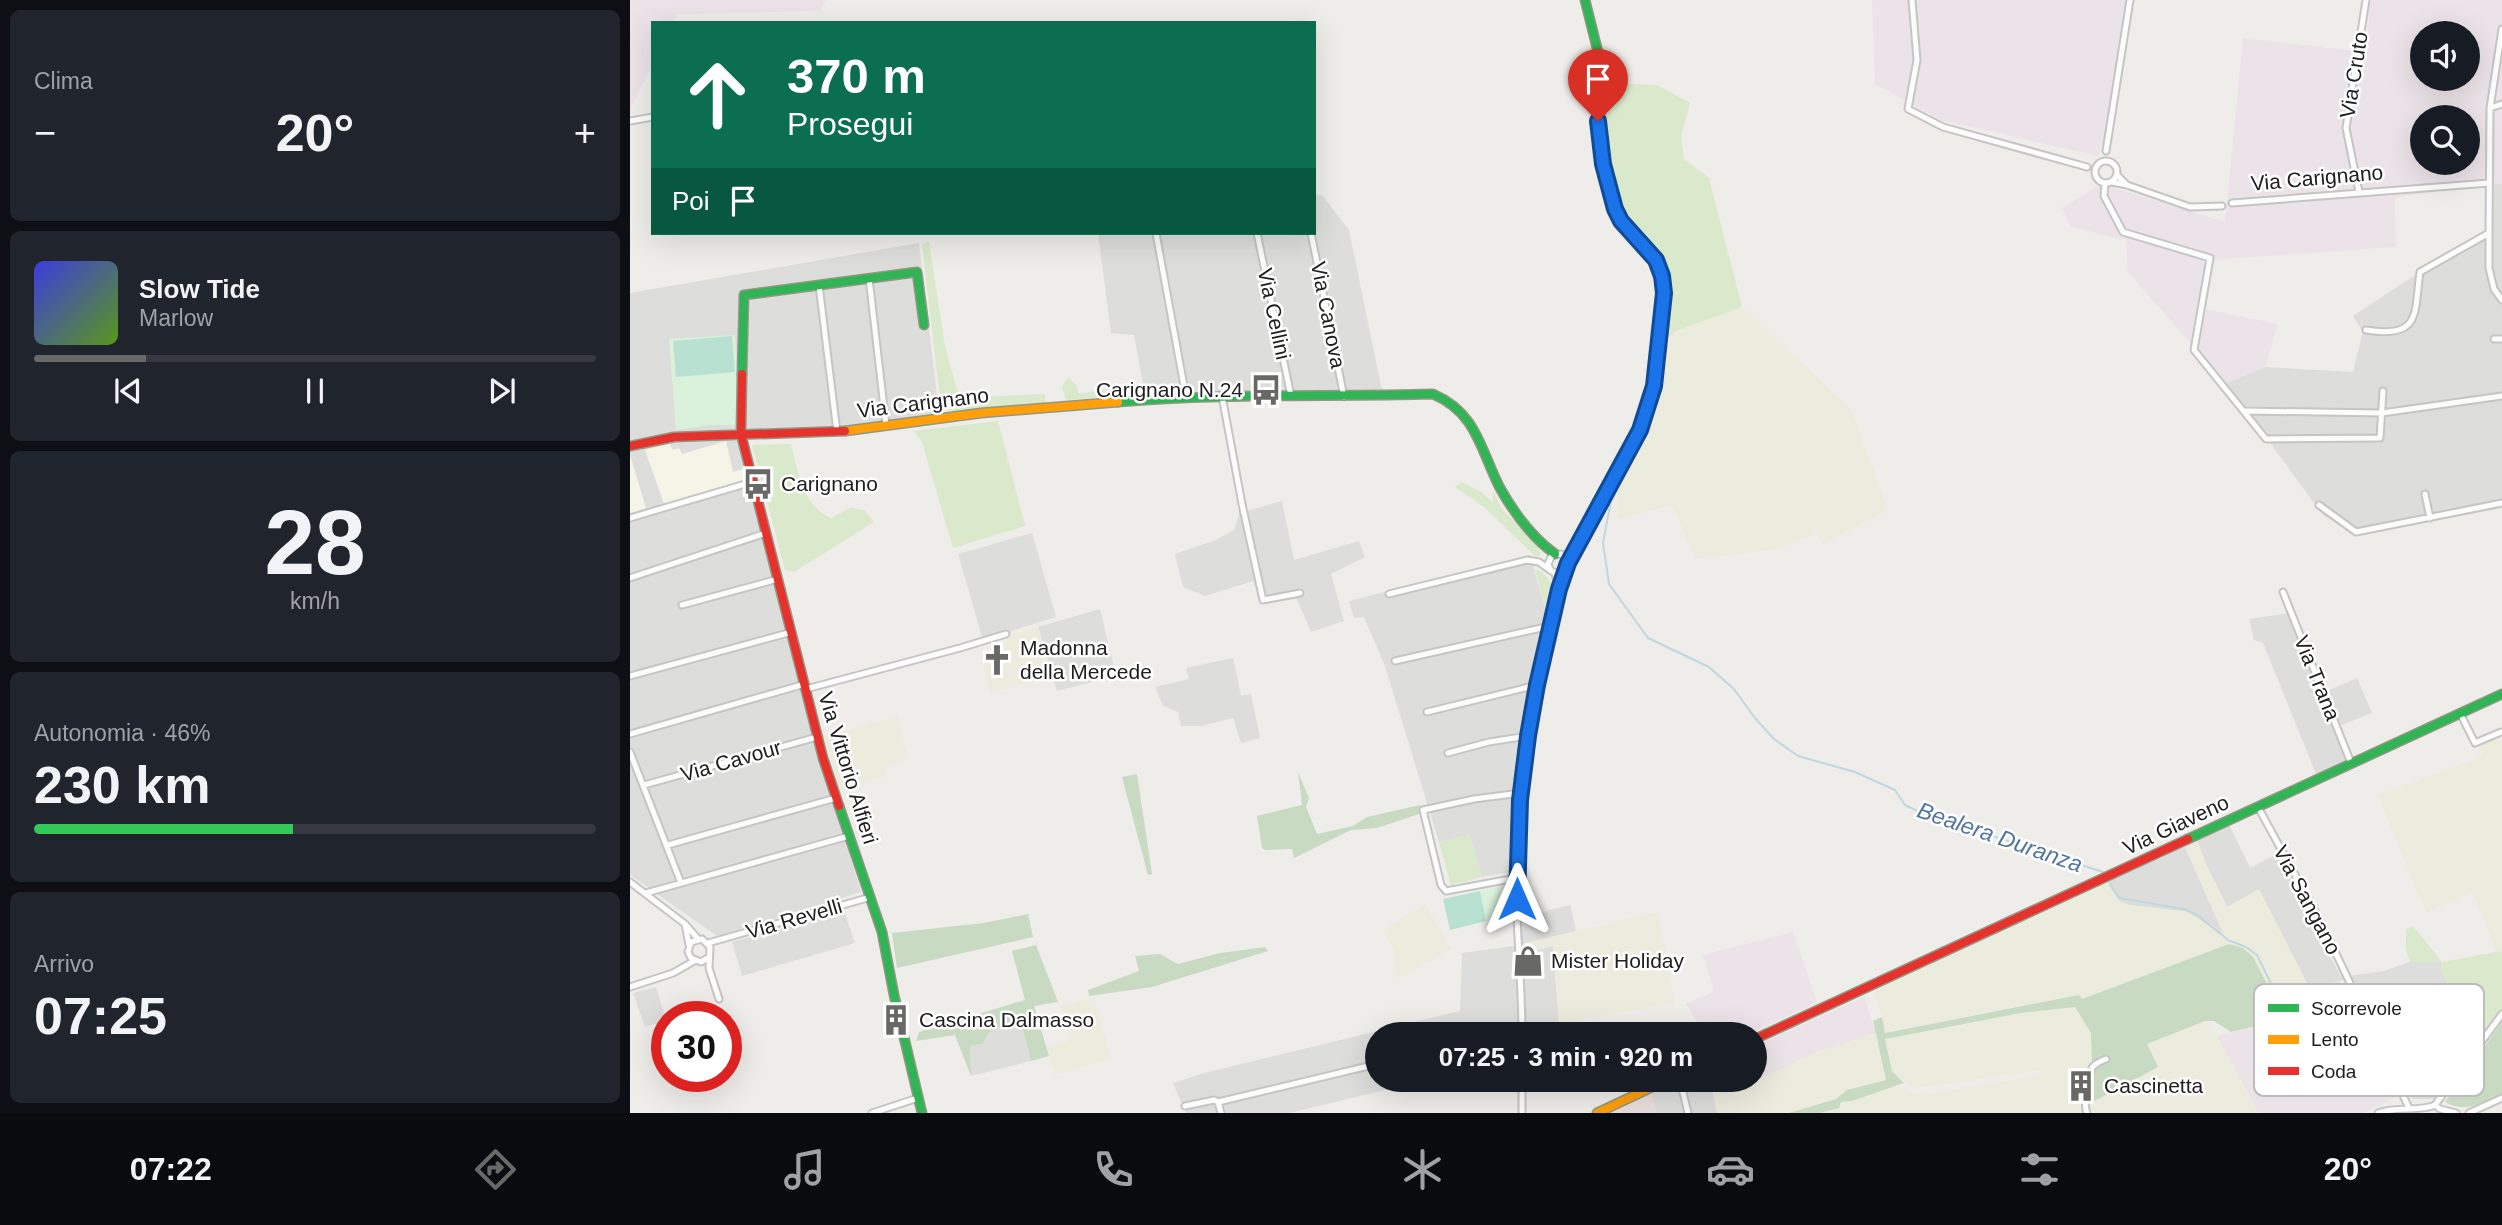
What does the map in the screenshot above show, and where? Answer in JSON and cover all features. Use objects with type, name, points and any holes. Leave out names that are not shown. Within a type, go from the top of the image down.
[{"type":"street","points":[[1522,1022],[1517,878],[1521,793],[1537,685],[1567,560],[1577,550],[1640,430],[1650,404],[1664,293],[1656,260],[1621,221],[1611,197],[1598,139],[1603,72],[1586,0]]},
{"type":"street","points":[[1912,0],[1917,60],[1908,109],[1943,127],[2087,167],[2099,180],[2127,185],[2190,207],[2222,206]]},
{"type":"street","points":[[2095,173],[2106,151],[2130,0]]},
{"type":"street","name":"Via Cruto","points":[[2359,192],[2346,128],[2366,0]]},
{"type":"street","points":[[2502,29],[2490,108],[2489,183],[2489,268],[2494,289],[2502,300]]},
{"type":"street","points":[[2490,108],[2502,104]]},
{"type":"street","points":[[630,121],[651,117]]},
{"type":"street","points":[[2106,151],[2117,175],[2127,185]]},
{"type":"street","points":[[2087,167],[2112,163]]},
{"type":"street","points":[[2117,175],[2108,182],[2104,196],[2123,232],[2210,258],[2194,350],[2266,439],[2381,438],[2383,391]]},
{"type":"street","name":"Via Carignano","points":[[2232,203],[2489,183]]},
{"type":"street","points":[[2366,330],[2390,333],[2407,325],[2418,308],[2420,272],[2489,233]]},
{"type":"street","points":[[1156,235],[1186,397]]},
{"type":"street","name":"Via Cellini","points":[[1257,235],[1291,396]]},
{"type":"street","name":"Via Canova","points":[[1311,235],[1345,397]]},
{"type":"street","points":[[837,432],[819,285],[917,272],[924,325]]},
{"type":"street","points":[[869,278],[886,425]]},
{"type":"street","name":"Via Vittorio Alfieri","points":[[819,285],[744,295],[741,434],[817,737],[882,932],[922,1113]]},
{"type":"street","points":[[2494,339],[2502,339]]},
{"type":"street","name":"Via Carignano","points":[[630,446],[674,437],[837,432],[981,413],[1186,397],[1433,394],[1460,407],[1512,508],[1545,546],[1551,557]]},
{"type":"street","points":[[1222,396],[1263,600],[1300,593]]},
{"type":"street","points":[[2245,411],[2382,413],[2502,396]]},
{"type":"street","points":[[630,518],[752,482]]},
{"type":"street","points":[[2425,494],[2430,518]]},
{"type":"street","points":[[2319,505],[2356,532],[2502,503]]},
{"type":"street","points":[[630,578],[766,533]]},
{"type":"street","points":[[1539,562],[1561,554],[1567,560]]},
{"type":"street","points":[[1551,557],[1552,572],[1559,589]]},
{"type":"street","points":[[1389,594],[1527,560],[1539,562],[1552,572],[1564,572]]},
{"type":"street","points":[[682,605],[778,579]]},
{"type":"street","name":"Via Trana","points":[[2283,592],[2351,763]]},
{"type":"street","points":[[1395,661],[1550,626]]},
{"type":"street","points":[[630,676],[792,632]]},
{"type":"street","points":[[630,734],[805,686],[960,649],[1006,634]]},
{"type":"street","points":[[1427,712],[1537,685]]},
{"type":"street","name":"Via Giaveno","points":[[1767,1033],[2502,694]]},
{"type":"street","points":[[2460,713],[2475,743],[2501,732]]},
{"type":"street","points":[[1448,753],[1489,742],[1528,736]]},
{"type":"street","name":"Via Cavour","points":[[644,786],[817,737]]},
{"type":"street","points":[[630,752],[681,883]]},
{"type":"street","points":[[1517,878],[1446,891],[1441,884],[1423,810],[1474,799],[1521,793]]},
{"type":"street","points":[[668,845],[836,798]]},
{"type":"street","name":"Via Sangano","points":[[2258,807],[2322,924],[2350,984]]},
{"type":"street","points":[[646,893],[849,836]]},
{"type":"street","points":[[630,882],[709,946],[709,968],[719,999]]},
{"type":"street","name":"Via Revelli","points":[[709,946],[718,941],[871,897]]},
{"type":"street","points":[[684,968],[689,955],[685,924]]},
{"type":"street","points":[[689,945],[698,939]]},
{"type":"street","points":[[689,955],[694,961],[709,968]]},
{"type":"street","points":[[701,962],[708,958]]},
{"type":"street","points":[[630,987],[684,968],[694,961]]},
{"type":"street","points":[[2484,1038],[2502,1014]]},
{"type":"street","points":[[2087,1113],[2084,1101],[2092,1069],[2098,1062],[2106,1059]]},
{"type":"street","points":[[1185,1106],[1214,1100],[1218,1102],[1365,1067]]},
{"type":"street","points":[[1522,1092],[1522,1113]]},
{"type":"street","points":[[1597,1113],[1642,1092]]},
{"type":"street","points":[[1683,1092],[1688,1113]]},
{"type":"street","name":"Via Sangano","points":[[2403,1096],[2409,1108]]},
{"type":"street","points":[[2378,1113],[2430,1108],[2442,1096]]},
{"type":"street","points":[[872,1113],[918,1098]]},
{"type":"street","points":[[2469,1113],[2502,1098]]},
{"type":"street","points":[[1218,1102],[1221,1113]]},
{"type":"street","points":[[2435,1105],[2456,1113]]},
{"type":"shaded area","points":[[630,0],[826,0],[820,11],[677,14],[674,21],[651,21],[651,67],[630,109]]},
{"type":"shaded area","points":[[1872,0],[2127,0],[2105,133],[2098,156],[1941,120],[1875,84]]},
{"type":"shaded area","points":[[2371,0],[2502,0],[2502,184],[2489,183],[2395,198],[2396,247],[2210,260],[2205,309],[2278,324],[2265,367],[2226,383],[2128,272],[2126,240],[2071,227],[2062,208],[2101,184],[2225,222],[2243,38],[2365,52]]},
{"type":"shaded area","points":[[2489,183],[2502,184],[2502,508],[2356,536],[2323,515],[2226,383],[2265,367],[2353,372],[2363,332],[2353,316],[2420,272],[2489,234]]},
{"type":"shaded area","points":[[1316,194],[1323,196],[1349,230],[1381,386],[1388,397],[1146,400],[1134,335],[1111,333],[1098,235],[1316,235]]},
{"type":"shaded area","points":[[919,243],[939,413],[886,425],[741,434],[816,747],[861,892],[717,936],[630,875],[630,293]]},
{"type":"shaded area","points":[[1742,307],[1851,409],[1888,510],[1823,544],[1817,533],[1774,550],[1695,559],[1672,505],[1617,520],[1617,491],[1645,435],[1658,401],[1660,344],[1676,331]]},
{"type":"shaded area","points":[[726,441],[733,472],[743,469],[746,481],[664,504],[645,450],[670,444],[673,450],[679,448],[682,454]]},
{"type":"shaded area","points":[[630,455],[646,508],[630,514]]},
{"type":"shaded area","points":[[1282,501],[1294,560],[1359,541],[1365,557],[1331,574],[1344,621],[1311,632],[1297,599],[1262,602],[1253,581],[1205,596],[1183,587],[1175,554],[1216,540],[1234,530],[1239,513]]},
{"type":"shaded area","points":[[1032,533],[1056,617],[983,640],[958,554]]},
{"type":"shaded area","points":[[1530,555],[1545,608],[1523,741],[1510,872],[1482,877],[1470,835],[1439,842],[1385,666],[1364,617],[1354,618],[1349,601]]},
{"type":"shaded area","points":[[1100,609],[1116,676],[1057,691],[1038,627]]},
{"type":"shaded area","points":[[2289,613],[2325,692],[2357,678],[2372,713],[2339,726],[2347,759],[2316,774],[2263,643],[2254,640],[2249,619]]},
{"type":"shaded area","points":[[1038,627],[1053,676],[990,693],[983,662],[1000,663],[1008,636]]},
{"type":"shaded area","points":[[1233,658],[1241,696],[1251,694],[1260,738],[1241,743],[1233,718],[1201,726],[1181,726],[1178,712],[1163,706],[1155,687],[1189,679],[1186,668]]},
{"type":"shaded area","points":[[898,716],[908,760],[885,766],[888,775],[840,791],[824,736]]},
{"type":"shaded area","points":[[2494,738],[2502,742],[2502,951],[2497,952],[2472,892],[2426,913],[2378,795],[2483,756],[2479,746]]},
{"type":"shaded area","points":[[2229,824],[2250,868],[2277,854],[2341,977],[2383,971],[2410,962],[2442,962],[2441,970],[2448,984],[2353,984],[2350,978],[2328,984],[2307,984],[2259,890],[2227,907],[2197,840]]},
{"type":"shaded area","points":[[2197,840],[2227,907],[2259,889],[2307,984],[2267,984],[2253,957],[2229,944],[2082,999],[2079,995],[1884,1033],[1874,994],[1879,987],[2107,882],[2119,901],[2129,905],[2188,912],[2224,935],[2185,847]]},
{"type":"shaded area","points":[[2185,847],[2224,935],[2222,936],[2188,912],[2129,905],[2119,901],[2107,882]]},
{"type":"shaded area","points":[[1425,904],[1451,949],[1396,980],[1395,953],[1383,930]]},
{"type":"shaded area","points":[[1570,905],[1576,931],[1522,944],[1521,917]]},
{"type":"shaded area","points":[[844,911],[855,943],[742,976],[732,942]]},
{"type":"shaded area","points":[[1658,912],[1675,1003],[1559,1022],[1553,946],[1522,953],[1521,944]]},
{"type":"shaded area","points":[[1793,932],[1817,1003],[1767,1025],[1767,1022],[1697,1022],[1686,1004],[1714,991],[1703,955]]},
{"type":"shaded area","points":[[1521,945],[1522,953],[1553,946],[1559,1022],[1415,1022],[1460,1011],[1462,953]]},
{"type":"shaded area","points":[[656,987],[660,1001],[651,1001],[651,1025],[645,1027],[633,993]]},
{"type":"shaded area","points":[[1094,997],[1111,1059],[1055,1075],[1046,1047],[1070,1040],[1061,1006]]},
{"type":"shaded area","points":[[1864,997],[1876,1033],[1817,1052],[1767,1076],[1767,1041]]},
{"type":"shaded area","points":[[2075,1006],[2091,1033],[2092,1062],[2083,1113],[1820,1113],[1838,1108],[1840,1102],[1852,1101],[1897,1086],[1915,1093],[1932,1093],[2041,1075],[2040,1070],[1918,1088],[1904,1083],[1892,1071],[1884,1039],[2021,1013]]},
{"type":"shaded area","points":[[1020,1018],[1031,1061],[971,1076],[970,1046],[982,1044],[990,1031]]},
{"type":"shaded area","points":[[2205,1021],[2217,1036],[2258,1113],[2092,1113],[2087,1105],[2158,1067],[2147,1044]]},
{"type":"shaded area","points":[[2254,1027],[2254,1096],[2399,1096],[2364,1113],[2258,1113],[2217,1036]]},
{"type":"shaded area","points":[[1876,1033],[1886,1080],[1847,1090],[1836,1099],[1789,1113],[1717,1113],[1713,1092],[1767,1092],[1767,1076],[1817,1052]]},
{"type":"shaded area","points":[[1365,1034],[1365,1092],[1377,1092],[1290,1113],[1186,1113],[1173,1083]]},
{"type":"shaded area","points":[[1713,1092],[1717,1113],[1657,1113],[1651,1093]]},
{"type":"shaded area","points":[[1651,1093],[1657,1113],[1606,1113]]},
{"type":"shaded area","points":[[2411,1096],[2439,1096],[2437,1099],[2413,1099]]},
{"type":"green space","points":[[1608,83],[1657,85],[1690,103],[1681,136],[1684,159],[1709,178],[1742,307],[1676,331],[1660,344],[1668,286],[1662,263],[1621,214],[1613,193],[1602,148],[1601,113]]},
{"type":"green space","points":[[929,242],[945,346],[959,398],[1045,394],[1045,403],[957,412],[941,407],[922,244]]},
{"type":"green space","points":[[735,335],[735,425],[710,425],[676,430],[669,339]]},
{"type":"green space","points":[[732,336],[735,372],[676,377],[673,341]]},
{"type":"green space","points":[[1068,377],[1076,385],[1079,394],[1130,385],[1130,395],[1066,400],[1062,387]]},
{"type":"green space","points":[[998,421],[1025,526],[953,548],[922,442],[914,431]]},
{"type":"green space","points":[[791,444],[803,487],[822,513],[831,518],[850,508],[864,510],[874,522],[794,572],[785,570],[752,445]]},
{"type":"green space","points":[[1461,482],[1480,491],[1493,502],[1493,491],[1505,512],[1536,544],[1540,556],[1535,556],[1484,507],[1455,487]]},
{"type":"green space","points":[[1535,569],[1542,572],[1553,584],[1553,593],[1545,608]]},
{"type":"green space","points":[[1298,772],[1309,798],[1306,807],[1317,834],[1353,826],[1367,817],[1420,805],[1422,813],[1377,828],[1351,830],[1294,858],[1292,849],[1266,850],[1262,848],[1257,816],[1302,805]]},
{"type":"green space","points":[[1137,774],[1152,874],[1148,875],[1122,777]]},
{"type":"green space","points":[[1470,835],[1482,877],[1451,885],[1439,842]]},
{"type":"green space","points":[[1510,885],[1511,916],[1486,921],[1480,891]]},
{"type":"green space","points":[[1480,891],[1486,921],[1450,930],[1443,899]]},
{"type":"green space","points":[[1028,914],[1033,937],[897,968],[892,933],[984,923]]},
{"type":"green space","points":[[2413,926],[2442,962],[2410,962],[2406,949],[2406,929]]},
{"type":"green space","points":[[2229,944],[2243,948],[2253,957],[2267,984],[2254,984],[2254,1026],[2231,1032],[2214,1021],[2205,1021],[2147,1044],[2158,1067],[2087,1105],[2094,1068],[2091,1033],[2075,1007],[2021,1013],[1885,1039],[1892,1071],[1904,1083],[1852,1101],[1841,1102],[1839,1108],[1820,1113],[1789,1113],[1836,1099],[1847,1090],[1886,1080],[1873,1021],[1882,1017],[1885,1033],[2079,995],[2082,999]]},
{"type":"green space","points":[[1036,945],[1058,1002],[1034,1006],[1049,1056],[1031,1061],[1020,1018],[990,1031],[982,1044],[970,1046],[971,1076],[955,1035],[916,1041],[919,1032],[1025,1000],[1012,951]]},
{"type":"green space","points":[[1265,947],[1268,951],[1152,987],[1089,996],[1088,990],[1139,971],[1135,956],[1160,954],[1178,964],[1220,953]]},
{"type":"green space","points":[[2502,951],[2502,1010],[2484,1036],[2484,984],[2448,984],[2441,970],[2442,962]]},
{"type":"green space","points":[[2502,1022],[2502,1094],[2466,1107],[2445,1102],[2449,1096],[2484,1096],[2484,1047]]},
{"type":"waterway","name":"Bealera Duranza","points":[[1612,495],[1603,543],[1609,584],[1648,638],[1709,667],[1734,689],[1774,739],[1798,756],[1855,772],[1895,790],[1905,805],[1922,813],[2103,872]]},
{"type":"waterway","name":"Bealera Duranza","points":[[2110,884],[2119,898],[2184,909],[2197,915],[2228,940],[2257,955],[2271,984]]},
{"type":"traffic: fast","points":[[1568,563],[1640,430],[1650,404],[1655,386],[1664,293],[1656,260],[1621,221],[1611,197],[1598,139],[1603,72],[1585,0]]},
{"type":"traffic: fast","points":[[742,374],[744,295],[917,272],[924,325]]},
{"type":"traffic: fast","points":[[1118,402],[1236,396],[1433,394],[1448,402],[1468,422],[1476,433],[1500,488],[1511,506],[1531,532],[1555,554]]},
{"type":"traffic: fast","points":[[2188,839],[2502,694]]},
{"type":"traffic: fast","points":[[839,806],[882,932],[922,1113]]},
{"type":"traffic: slow","points":[[845,431],[981,413],[1118,402]]},
{"type":"traffic: slow","points":[[1597,1113],[1642,1092]]},
{"type":"traffic: jam","points":[[742,374],[741,434],[823,758],[839,806]]},
{"type":"traffic: jam","points":[[630,446],[674,437],[845,431]]},
{"type":"traffic: jam","points":[[1767,1033],[2188,839]]},
{"type":"place","name":"Carignano N.24","points":[[1266,390]]},
{"type":"place","name":"Carignano","points":[[758,484]]},
{"type":"place","name":"Madonna della Mercede","points":[[997,660]]},
{"type":"place","name":"Mister Holiday","points":[[1528,961]]},
{"type":"place","name":"Cascina Dalmasso","points":[[896,1020]]},
{"type":"place","name":"Cascinetta","points":[[2081,1086]]},
{"type":"route","points":[[1517,899],[1520,800],[1528,736],[1550,626],[1568,563],[1640,430],[1650,404],[1664,293],[1656,260],[1621,221],[1615,209],[1598,139],[1598,121]]}]
